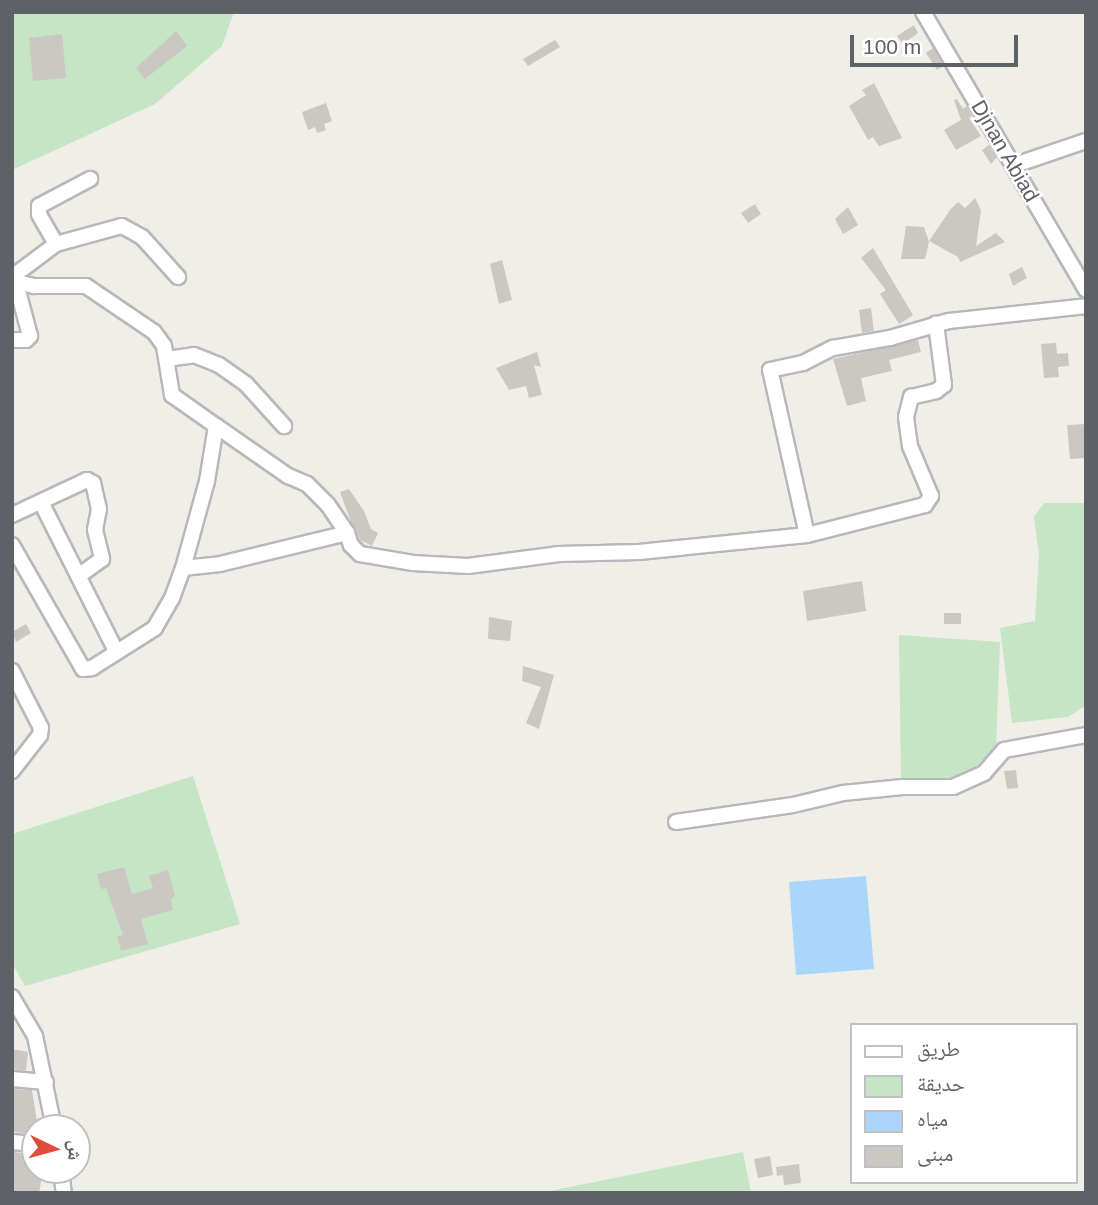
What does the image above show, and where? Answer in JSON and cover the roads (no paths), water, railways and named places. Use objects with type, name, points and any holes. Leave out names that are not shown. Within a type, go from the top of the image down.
[{"type":"street","name":"Djnan Abiad","points":[[923,12],[1086,290]]},
{"type":"street","points":[[1015,166],[1086,141]]},
{"type":"street","points":[[56,244],[39,214],[39,206],[90,179]]},
{"type":"street","points":[[14,281],[56,244],[108,228],[127,228],[151,246],[178,277]]},
{"type":"street","points":[[12,340],[26,340],[30,336],[14,281]]},
{"type":"street","points":[[14,281],[86,286],[154,332],[164,346],[170,389],[176,399],[288,476],[307,484],[328,505],[347,533],[351,545],[360,554],[413,563],[468,566],[559,554],[639,552],[807,535],[925,505],[931,499],[931,492],[909,446],[905,426],[911,397],[936,391],[944,385],[936,324]]},
{"type":"street","points":[[807,535],[770,370],[803,363],[832,348],[890,338],[936,324],[1086,306]]},
{"type":"street","points":[[167,359],[194,355],[219,365],[246,384],[284,426]]},
{"type":"street","points":[[12,545],[83,669],[92,668],[155,628],[172,598],[207,481],[216,426]]},
{"type":"street","points":[[13,512],[86,480],[93,483],[99,509],[96,530],[102,559],[80,575]]},
{"type":"street","points":[[41,502],[116,651]]},
{"type":"street","points":[[183,568],[220,565],[347,533]]},
{"type":"street","points":[[12,671],[41,728],[40,735],[12,771]]},
{"type":"street","points":[[676,822],[793,805],[843,793],[903,787],[953,787],[984,774],[1004,750],[1086,736]]},
{"type":"street","points":[[12,998],[35,1036],[52,1114]]},
{"type":"street","points":[[12,1079],[46,1082]]},
{"type":"water","points":[[866,876],[874,969],[796,975],[789,882]]}]
